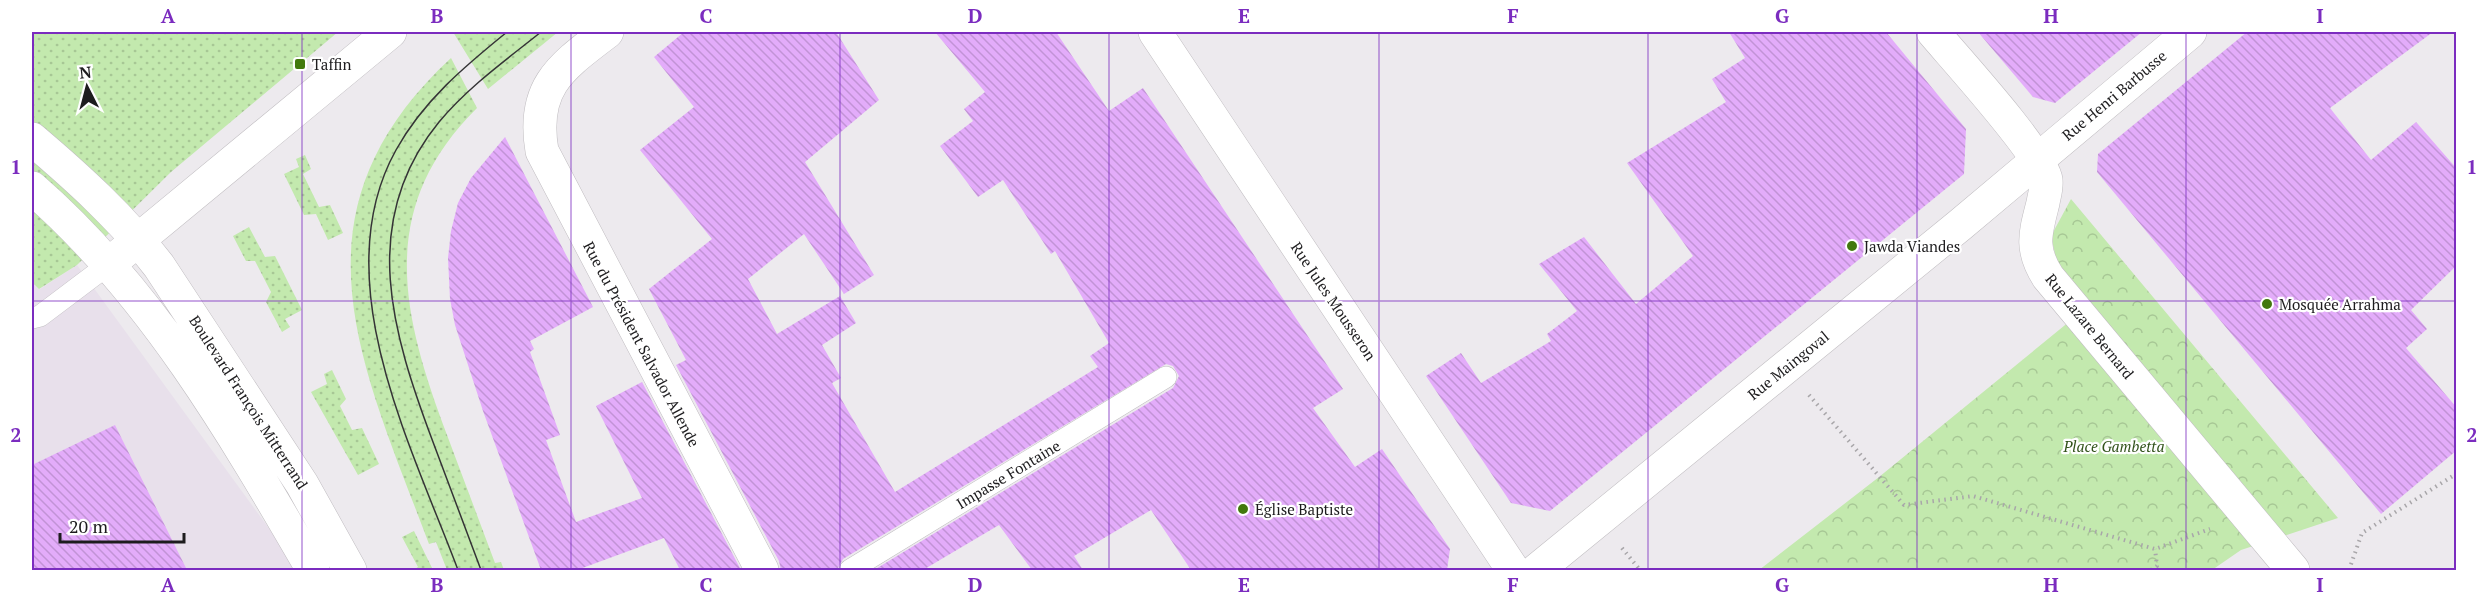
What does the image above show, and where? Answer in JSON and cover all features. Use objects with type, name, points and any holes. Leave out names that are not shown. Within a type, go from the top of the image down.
[{"type":"street","points":[[109,264],[390,32]]},
{"type":"street","name":"Rue du Président Salvador Allende","points":[[607,32],[563,65],[550,82],[540,112],[538,131],[542,151],[762,570]]},
{"type":"street","name":"Rue Jules Mousseron","points":[[1155,32],[1476,519],[1514,570]]},
{"type":"street","name":"Rue Lazare Bernard","points":[[1933,32],[2037,158],[2046,180],[2035,234],[2035,247],[2041,265],[2293,570]]},
{"type":"street","name":"Rue Henri Barbusse","points":[[2037,158],[2190,32]]},
{"type":"street","name":"Boulevard François Mitterrand","points":[[32,139],[95,194],[138,239],[175,287],[262,422],[351,570]]},
{"type":"street","name":"Rue Maingoval","points":[[1537,570],[2037,158]]},
{"type":"street","points":[[32,188],[109,264],[166,336],[273,501],[313,570]]},
{"type":"lane","points":[[32,318],[40,316],[109,264]]},
{"type":"lane","name":"Impasse Fontaine","points":[[850,570],[1166,377]]},
{"type":"path","points":[[1786,367],[1904,505],[1973,496],[2155,549],[2246,515]]},
{"type":"path","points":[[2349,570],[2362,533],[2457,474]]},
{"type":"path","points":[[2151,570],[2157,566],[2155,549]]},
{"type":"shaded area","points":[[77,265],[281,545],[296,570],[32,570],[32,282],[40,289]]},
{"type":"green space","points":[[32,32],[338,32],[171,172],[77,265],[39,289],[32,282]]},
{"type":"green space","points":[[453,32],[558,32],[488,89]]},
{"type":"green space","points":[[451,58],[477,108],[445,146],[423,185],[411,224],[407,264],[410,305],[418,347],[431,391],[495,563],[501,562],[504,570],[447,570],[436,542],[429,544],[380,414],[362,352],[352,291],[353,232],[368,174],[399,116]]},
{"type":"green space","points":[[305,155],[311,169],[303,174],[319,207],[330,205],[343,233],[328,240],[316,214],[304,215],[284,174],[299,167],[296,159]]},
{"type":"green space","name":"Place Gambetta","points":[[2071,199],[2338,518],[2241,550],[2212,570],[1759,570],[1879,477],[2070,321],[2051,236]]},
{"type":"green space","points":[[249,227],[265,257],[275,256],[302,310],[285,319],[290,327],[282,332],[266,302],[271,292],[255,261],[246,261],[233,236]]},
{"type":"green space","points":[[332,370],[346,399],[340,406],[352,430],[362,428],[379,464],[358,475],[311,392],[327,384],[324,374]]},
{"type":"green space","points":[[414,531],[433,570],[413,570],[418,567],[402,537]]},
{"type":"building","points":[[684,32],[836,32],[879,100],[805,162],[874,275],[844,294],[804,234],[748,279],[777,334],[840,296],[856,323],[822,345],[841,378],[832,383],[895,492],[1098,367],[1090,356],[1109,343],[1055,251],[1051,254],[1003,180],[978,197],[940,146],[973,121],[964,109],[985,92],[935,32],[1056,32],[1109,111],[1143,88],[1343,389],[1313,408],[1355,467],[1382,449],[1450,549],[1447,570],[1191,570],[1151,510],[1074,556],[1083,570],[1032,570],[999,525],[923,570],[874,570],[1173,388],[1179,376],[1173,366],[1166,364],[843,559],[837,570],[781,570],[779,561],[676,365],[686,360],[649,289],[712,239],[640,150],[694,107],[654,57]]},
{"type":"building","points":[[1729,32],[1886,32],[1966,129],[1964,174],[1550,511],[1511,503],[1426,376],[1461,353],[1481,383],[1551,341],[1547,334],[1577,311],[1539,264],[1584,237],[1636,304],[1693,256],[1627,163],[1726,102],[1712,79],[1745,58]]},
{"type":"building","points":[[1978,32],[2142,32],[2055,103],[2033,97]]},
{"type":"building","points":[[2247,32],[2433,32],[2330,108],[2371,160],[2416,122],[2457,169],[2457,265],[2411,310],[2427,329],[2406,348],[2457,408],[2457,450],[2381,514],[2097,172],[2098,154]]},
{"type":"building","points":[[505,137],[593,307],[530,341],[534,349],[530,352],[560,435],[546,440],[576,522],[642,498],[596,406],[642,382],[741,570],[680,570],[664,538],[577,570],[541,570],[483,411],[455,325],[450,299],[448,258],[451,231],[458,203],[471,178]]},
{"type":"building","points":[[115,425],[187,570],[32,570],[32,465]]},
{"type":"tram line","points":[[458,570],[399,417],[383,362],[372,307],[369,253],[376,200],[396,150],[407,132],[446,85],[507,32]]},
{"type":"tram line","points":[[481,570],[418,402],[406,361],[396,320],[390,279],[391,239],[398,199],[414,160],[439,122],[475,86],[541,32]]},
{"type":"place","name":"Taffin","points":[[300,64]]},
{"type":"place","name":"Jawda Viandes","points":[[1852,246]]},
{"type":"place","name":"Mosquée Arrahma","points":[[2267,304]]},
{"type":"place","name":"Église Baptiste","points":[[1243,509]]}]
